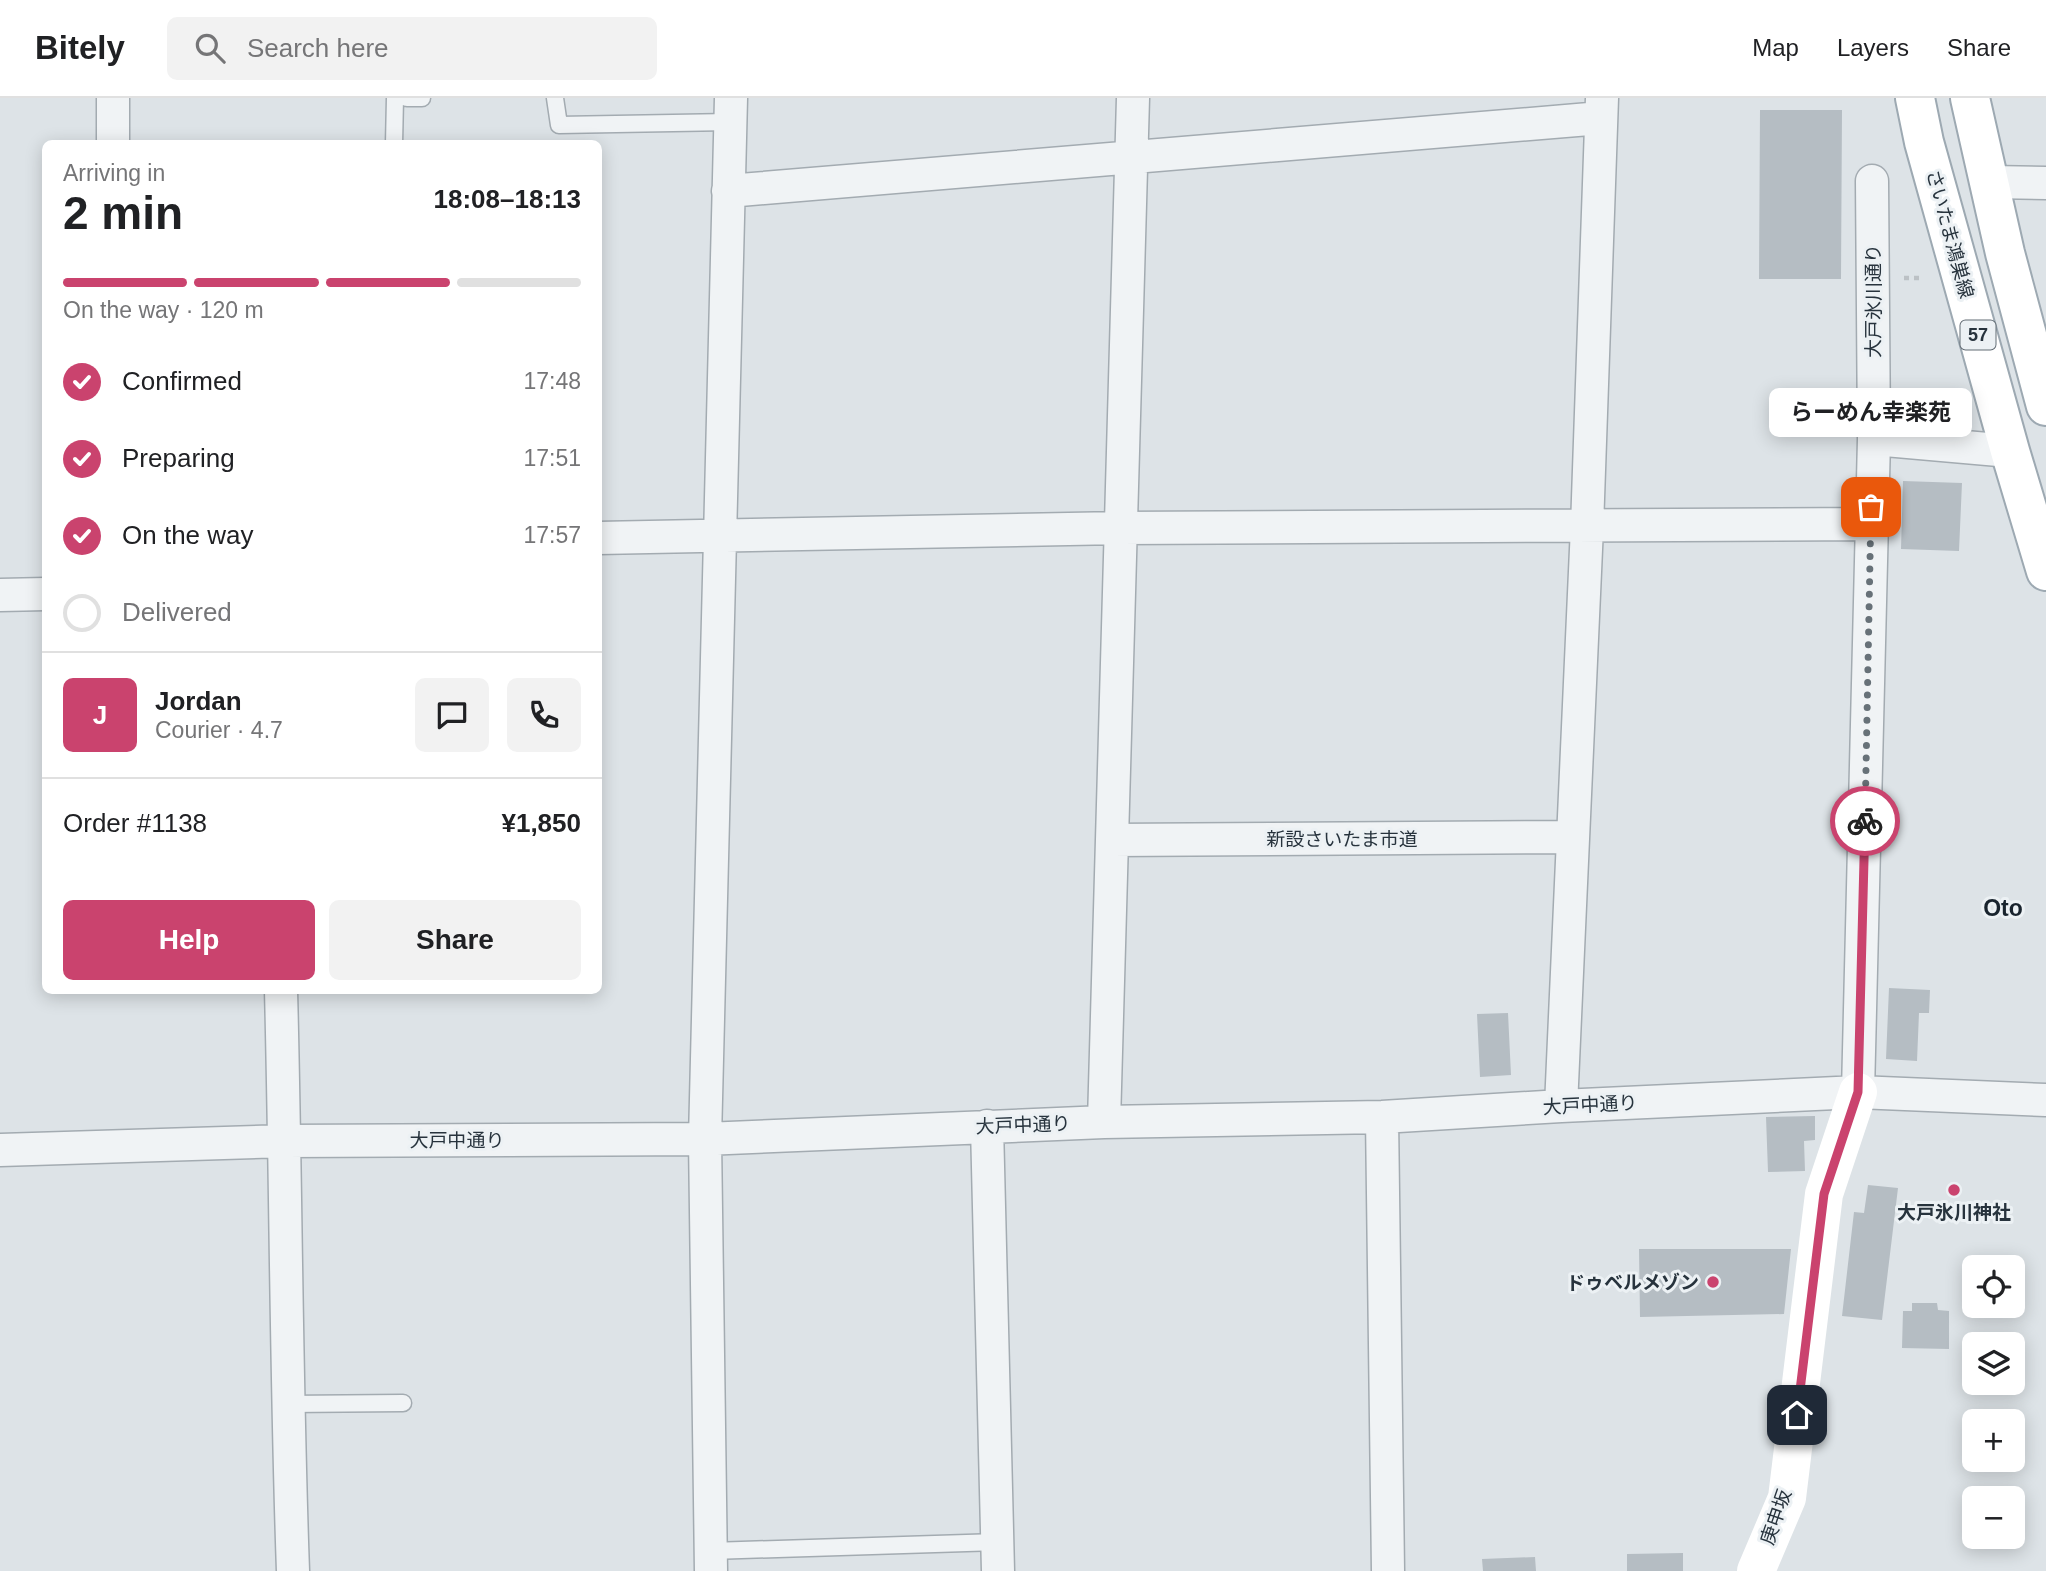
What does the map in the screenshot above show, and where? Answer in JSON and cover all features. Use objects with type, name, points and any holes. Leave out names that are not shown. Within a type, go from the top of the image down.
[{"type":"main road","name":"さいたま鴻巣線","points":[[1915,98],[1924,142],[2046,571]]},
{"type":"main road","name":"57","points":[[1970,98],[2005,253],[2046,406]]},
{"type":"main road","name":"庚申坂","points":[[1756,1571],[1787,1498],[1824,1194],[1858,1092]]},
{"type":"street","points":[[113,98],[113,140]]},
{"type":"street","points":[[1104,1122],[1133,98]]},
{"type":"street","points":[[728,191],[1132,157],[1602,108],[1587,527],[1561,1106]]},
{"type":"street","points":[[711,1561],[705,1139],[730,110]]},
{"type":"street","name":"大戸氷川通り","points":[[1858,1092],[1874,439],[1872,181]]},
{"type":"street","points":[[1990,182],[2046,183]]},
{"type":"street","points":[[1874,439],[2010,451]]},
{"type":"street","points":[[602,538],[721,538],[1121,528],[1870,524]]},
{"type":"street","points":[[0,595],[42,594]]},
{"type":"street","name":"新設さいたま市道","points":[[1112,841],[1572,838]]},
{"type":"street","points":[[281,994],[287,1404],[293,1571]]},
{"type":"street","name":"大戸中通り","points":[[0,1150],[285,1141],[705,1139],[1104,1122],[1382,1117],[1858,1092],[2046,1100]]},
{"type":"street","points":[[1382,1117],[1388,1571]]},
{"type":"street","points":[[987,1126],[998,1556]]},
{"type":"lane","points":[[394,140],[395,98]]},
{"type":"lane","points":[[407,98],[422,98]]},
{"type":"lane","points":[[555,98],[559,125],[730,110]]},
{"type":"lane","points":[[287,1404],[403,1403]]},
{"type":"lane","points":[[711,1561],[998,1556]]},
{"type":"path","points":[[1908,278],[1921,278]]},
{"type":"building","points":[[1760,110],[1842,110],[1841,279],[1759,279]]},
{"type":"building","points":[[1903,481],[1962,483],[1959,551],[1901,549]]},
{"type":"building","points":[[1889,988],[1930,990],[1929,1013],[1919,1013],[1917,1061],[1886,1059]]},
{"type":"building","points":[[1508,1013],[1511,1075],[1480,1077],[1477,1014]]},
{"type":"building","points":[[1815,1116],[1815,1140],[1804,1141],[1805,1171],[1768,1172],[1766,1117]]},
{"type":"building","points":[[1868,1185],[1898,1188],[1882,1320],[1842,1316],[1854,1212],[1864,1213]]},
{"type":"building","name":"ドゥベルメゾン","points":[[1639,1249],[1791,1249],[1784,1314],[1640,1317]]},
{"type":"building","points":[[1912,1303],[1937,1303],[1938,1310],[1949,1311],[1949,1349],[1902,1348],[1903,1311],[1912,1311]]},
{"type":"building","points":[[1683,1553],[1683,1571],[1627,1571],[1627,1554]]},
{"type":"building","points":[[1535,1557],[1536,1571],[1483,1571],[1482,1559]]},
{"type":"way so far","points":[[1865,821],[1871,507]]},
{"type":"place","name":"らーめん幸楽苑","points":[[1871,507]]},
{"type":"place","name":"大戸氷川神社","points":[[1954,1190]]},
{"type":"place","name":"ドゥベルメゾン","points":[[1713,1282]]},
{"type":"district","name":"Oto","points":[[2003,908]]},
{"type":"route","points":[[1797,1415],[1824,1194],[1858,1092],[1865,821]]}]
